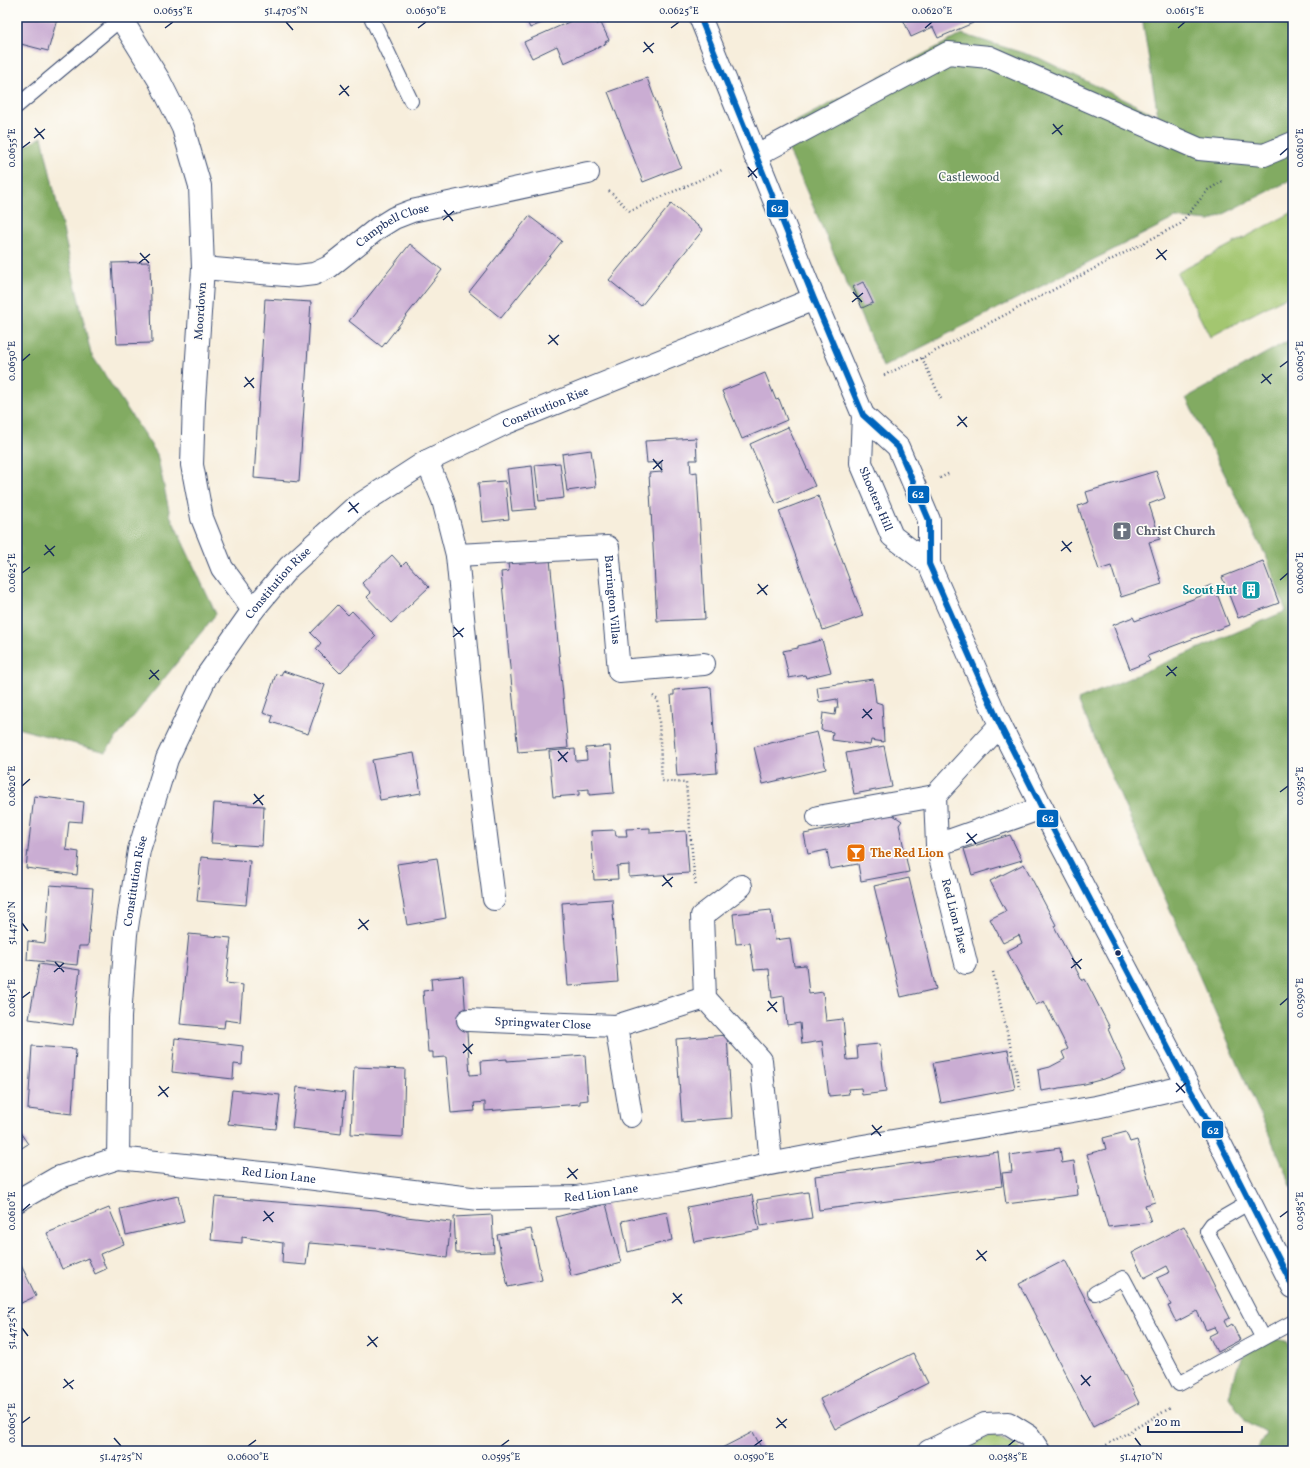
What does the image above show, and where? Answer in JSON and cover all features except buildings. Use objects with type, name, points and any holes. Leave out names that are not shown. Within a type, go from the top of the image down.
[{"type":"street","name":"Shooters Hill","points":[[700,17],[755,156],[863,415],[898,447],[929,520],[929,564],[1000,725],[1188,1086],[1217,1137],[1293,1287]]},
{"type":"street","name":"Moordown","points":[[121,18],[159,80],[183,128],[200,186],[204,268],[194,402],[192,465],[202,518],[222,568],[253,610]]},
{"type":"street","points":[[755,156],[948,53],[989,57],[1199,149],[1264,155],[1293,143]]},
{"type":"street","name":"Campbell Close","points":[[204,268],[297,276],[314,274],[329,267],[378,228],[394,218],[412,211],[588,173]]},
{"type":"street","name":"Constitution Rise","points":[[118,1158],[121,1002],[126,934],[139,850],[167,759],[206,676],[253,610],[289,567],[353,509],[427,462],[506,423],[814,299]]},
{"type":"street","name":"Shooters Hill","points":[[863,415],[860,463],[892,536],[929,564]]},
{"type":"street","points":[[427,462],[443,500],[457,555],[478,772],[494,899]]},
{"type":"street","name":"Barrington Villas","points":[[457,555],[608,547],[619,670]]},
{"type":"street","points":[[619,670],[704,664]]},
{"type":"street","points":[[818,817],[935,796],[1000,725]]},
{"type":"street","name":"Red Lion Place","points":[[935,796],[937,845],[966,964]]},
{"type":"street","points":[[937,845],[1042,808]]},
{"type":"street","points":[[741,886],[702,916],[705,998],[760,1060],[771,1163]]},
{"type":"street","name":"Springwater Close","points":[[468,1020],[616,1026],[705,998]]},
{"type":"street","points":[[616,1026],[631,1116]]},
{"type":"street","name":"Red Lion Lane","points":[[17,1201],[57,1178],[118,1158],[282,1175],[479,1199],[576,1197],[676,1182],[771,1163],[1096,1107],[1188,1086]]},
{"type":"street","points":[[929,1451],[985,1424],[1008,1423],[1029,1436],[1039,1451]]},
{"type":"lane","points":[[371,17],[411,101]]},
{"type":"lane","points":[[17,106],[121,18]]},
{"type":"lane","points":[[1250,1202],[1212,1224],[1207,1231],[1260,1333],[1265,1337]]},
{"type":"lane","points":[[1095,1292],[1123,1278],[1179,1384],[1293,1322]]},
{"type":"path","points":[[588,173],[630,211],[722,170]]},
{"type":"path","points":[[884,375],[922,358],[1180,224],[1208,190],[1227,178]]},
{"type":"path","points":[[922,358],[942,401]]},
{"type":"path","points":[[619,670],[658,700],[662,781],[686,783],[694,874]]},
{"type":"path","points":[[966,964],[990,958],[1027,1118]]},
{"type":"green space","name":"Castlewood","points":[[1142,17],[1293,17],[1293,179],[1210,221],[1175,218],[883,367],[780,130],[962,34],[1039,58],[1158,116]]},
{"type":"green space","points":[[42,137],[91,354],[157,454],[170,515],[216,614],[105,752],[17,728],[17,151]]},
{"type":"green space","points":[[1293,212],[1293,293],[1210,337],[1177,273]]},
{"type":"green space","points":[[1293,338],[1293,1189],[1078,700],[1286,611],[1267,558],[1186,398]]},
{"type":"green space","points":[[1259,1336],[1287,1341],[1293,1352],[1293,1451],[1257,1451],[1266,1433],[1246,1422],[1229,1397],[1236,1368]]},
{"type":"green space","points":[[991,1435],[1017,1446],[1020,1451],[960,1451]]},
{"type":"transit line","name":"62","points":[[700,17],[814,299],[863,415],[898,447],[929,520],[929,564],[1000,725],[1188,1086],[1217,1137],[1293,1287]]},
{"type":"place","name":"Christ Church","points":[[1122,531]]},
{"type":"place","name":"Scout Hut","points":[[1251,590]]},
{"type":"place","name":"The Red Lion","points":[[856,853]]}]
